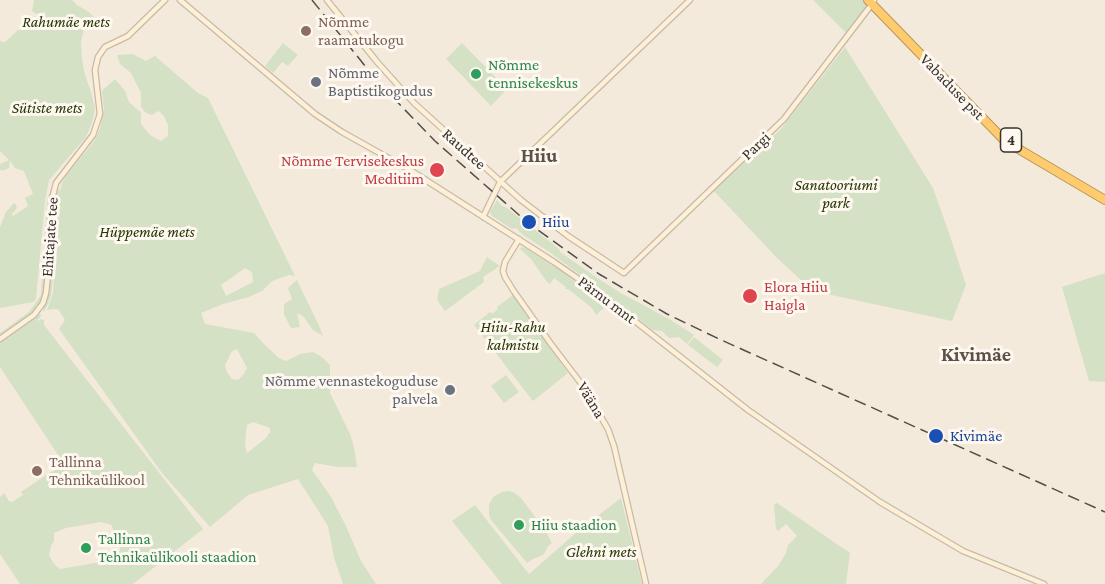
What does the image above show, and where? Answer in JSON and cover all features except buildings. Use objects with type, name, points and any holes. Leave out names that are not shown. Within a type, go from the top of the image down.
[{"type":"highway","name":"Vabaduse pst","points":[[872,1],[1005,141],[1105,199]]},
{"type":"highway","name":"Vabaduse pst","points":[[872,1],[1008,138],[1105,199]]},
{"type":"highway","points":[[1005,141],[1005,152]]},
{"type":"street","name":"Ehitajate tee","points":[[0,339],[34,315],[43,303],[48,274],[52,199],[56,183],[89,141],[98,122],[100,109],[95,65],[98,57],[105,47],[134,31],[165,0]]},
{"type":"street","name":"Pärnu mnt","points":[[180,0],[315,114],[483,216],[603,296],[748,410],[880,502],[963,551],[1044,584]]},
{"type":"street","name":"Raudtee","points":[[327,0],[414,103],[521,201],[624,273]]},
{"type":"street","points":[[483,216],[500,182],[690,0]]},
{"type":"street","name":"Pargi","points":[[624,273],[784,119],[872,1]]},
{"type":"street","points":[[487,209],[488,215],[497,225]]},
{"type":"street","name":"Vääna","points":[[519,239],[505,261],[503,271],[505,277],[583,386],[608,429],[646,584]]},
{"type":"green space","name":"Sütiste mets","points":[[34,0],[72,0],[101,24],[98,29],[84,30],[81,41],[85,75],[95,109],[86,137],[49,180],[36,299],[33,302],[0,308],[0,227],[6,212],[13,204],[15,203],[17,208],[13,216],[28,206],[25,198],[33,194],[24,171],[15,168],[10,161],[9,168],[2,171],[0,169],[0,164],[9,160],[0,151],[0,41],[5,42],[18,30],[29,28],[37,23],[36,17],[46,13],[36,14],[32,11]]},
{"type":"green space","points":[[813,0],[863,0],[868,5],[846,33]]},
{"type":"green space","points":[[283,43],[298,55],[288,66],[282,62],[273,73],[265,66]]},
{"type":"green space","name":"Nõmme tennisekeskus","points":[[462,43],[507,89],[491,106],[446,59]]},
{"type":"green space","name":"Sanatooriumi park","points":[[845,47],[933,188],[966,285],[952,321],[813,291],[778,259],[713,190],[781,129]]},
{"type":"green space","name":"Hüppemäe mets","points":[[133,54],[146,61],[155,56],[198,93],[208,98],[295,276],[289,275],[272,281],[262,291],[249,297],[201,313],[205,324],[254,333],[279,358],[286,361],[300,354],[313,352],[330,365],[330,393],[350,434],[357,467],[337,467],[315,463],[312,470],[331,497],[361,561],[376,584],[343,584],[334,558],[328,526],[298,479],[248,495],[210,527],[162,473],[59,329],[65,320],[58,309],[47,310],[53,293],[55,260],[51,296],[43,311],[50,286],[57,193],[60,184],[60,192],[66,176],[95,140],[104,110],[102,91],[115,79],[125,91],[129,102],[141,113],[141,124],[150,135],[161,141],[168,136],[168,125],[164,116],[159,111],[152,115],[146,113],[141,107],[141,93],[131,73],[120,64],[117,55]],"holes":[[[245,268],[252,272],[253,282],[226,296],[221,285]],[[237,349],[247,368],[238,380],[232,379],[225,365],[232,351]],[[253,422],[270,428],[265,439],[247,453],[245,445],[247,425]]]},
{"type":"green space","points":[[51,189],[45,282],[41,302],[28,317],[0,336],[0,333],[29,312],[41,295],[47,200]]},
{"type":"green space","points":[[497,200],[560,252],[596,277],[694,335],[687,344],[679,337],[669,338],[662,331],[653,330],[516,228],[512,229],[492,216],[490,212]]},
{"type":"green space","points":[[521,247],[562,272],[607,305],[596,315],[592,308],[565,289],[566,287],[554,278],[550,284],[547,282],[531,259],[520,249]]},
{"type":"green space","points":[[487,257],[500,266],[483,277],[484,282],[445,311],[437,300],[439,289],[480,271]]},
{"type":"green space","points":[[1105,273],[1105,382],[1089,381],[1062,287]]},
{"type":"green space","points":[[297,280],[323,336],[313,330],[303,316],[297,313],[300,327],[291,328],[284,314],[284,304],[292,299],[288,288]]},
{"type":"green space","name":"Hiiu-Rahu kalmistu","points":[[513,295],[568,373],[533,401],[474,325],[490,312],[492,314],[498,309],[497,307]]},
{"type":"green space","points":[[39,314],[42,315],[36,322],[44,320],[44,325],[203,529],[133,584],[20,584],[0,554],[0,497],[4,493],[12,502],[23,495],[21,492],[58,469],[60,460],[0,367],[0,342]],"holes":[[[101,522],[109,524],[121,544],[118,559],[60,569],[54,564],[49,555],[54,533],[66,528]]]},
{"type":"green space","points":[[694,337],[723,360],[717,367],[688,345]]},
{"type":"green space","points":[[506,375],[519,392],[504,403],[491,386]]},
{"type":"green space","name":"Hiiu staadion","points":[[508,491],[521,498],[546,531],[552,543],[544,554],[527,563],[489,515],[489,505],[493,497]]},
{"type":"green space","name":"Glehni mets","points":[[621,498],[642,584],[502,584],[452,521],[475,505],[529,574],[578,531]]},
{"type":"green space","points":[[777,503],[850,553],[846,584],[761,584],[779,565],[788,545],[797,536],[786,524],[778,531],[776,529],[774,505]]},
{"type":"railway","points":[[312,0],[378,82],[435,141],[527,222],[599,274],[667,314],[719,339],[1105,512]]},
{"type":"place","name":"Nõmme raamatukogu","points":[[306,31]]},
{"type":"place","name":"Nõmme tennisekeskus","points":[[476,74]]},
{"type":"place","name":"Nõmme Baptistikogudus","points":[[316,82]]},
{"type":"place","name":"Nõmme Tervisekeskus Meditiim","points":[[437,170]]},
{"type":"place","name":"Hiiu","points":[[529,222]]},
{"type":"place","name":"Elora Hiiu Haigla","points":[[750,296]]},
{"type":"place","name":"Nõmme vennastekoguduse palvela","points":[[450,390]]},
{"type":"place","name":"Kivimäe","points":[[936,436]]},
{"type":"place","name":"Tallinna Tehnikaülikool","points":[[37,471]]},
{"type":"place","name":"Hiiu staadion","points":[[519,525]]},
{"type":"place","name":"Tallinna Tehnikaülikooli staadion","points":[[86,548]]},
{"type":"district","name":"Hiiu","points":[[539,156]]},
{"type":"district","name":"Kivimäe","points":[[976,355]]},
{"type":"park label","name":"Rahumäe mets","points":[[66,22]]}]
